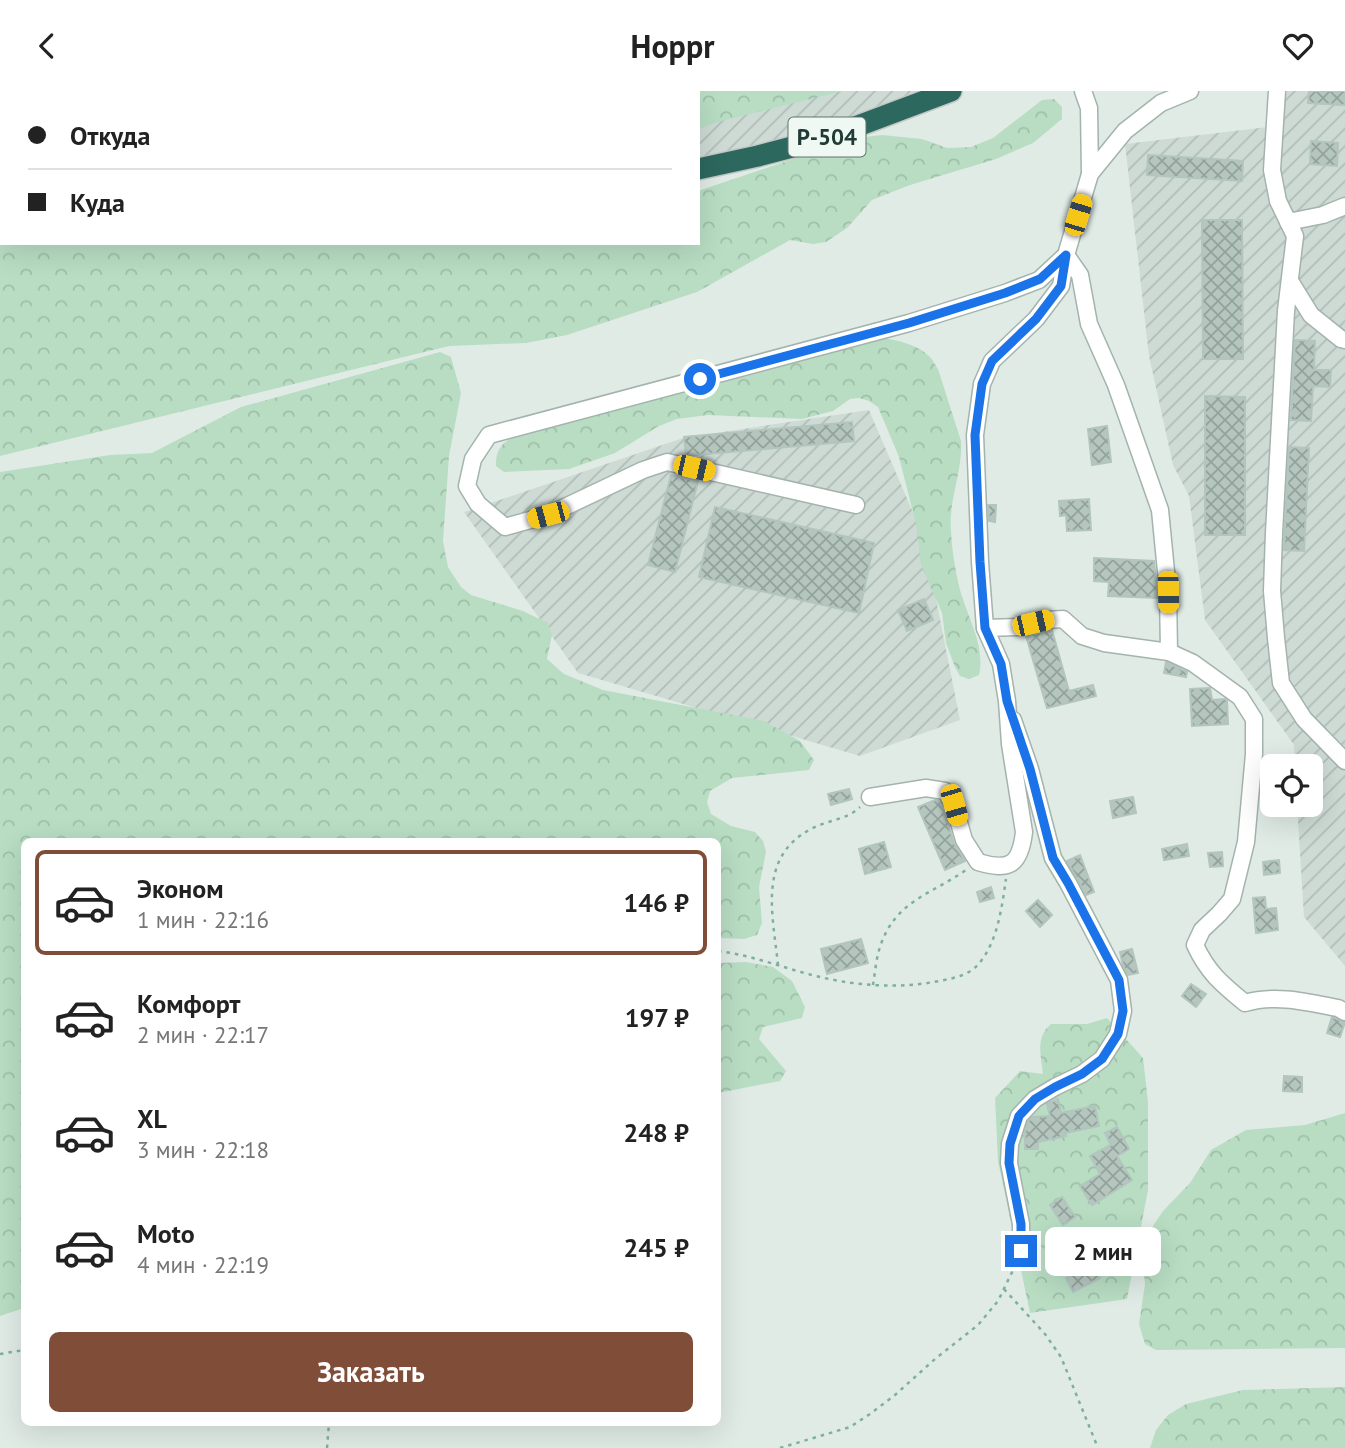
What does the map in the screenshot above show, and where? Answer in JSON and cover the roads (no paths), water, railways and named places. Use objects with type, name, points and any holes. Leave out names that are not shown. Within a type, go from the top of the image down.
[{"type":"highway","name":"Р-504","points":[[700,169],[823,139],[951,91]]},
{"type":"lane","points":[[870,797],[926,788],[945,791],[954,805],[964,840],[978,862],[997,867],[1009,866],[1023,843],[1024,832],[1001,664],[985,628],[975,435],[982,384],[992,361],[1036,319],[1061,286],[1066,255],[1090,174],[1089,108],[1083,91]]},
{"type":"lane","points":[[1090,174],[1125,131],[1161,103],[1190,91]]},
{"type":"lane","points":[[1277,91],[1272,170],[1278,201],[1295,236],[1286,311],[1272,591],[1277,649],[1281,683],[1304,719],[1345,761]]},
{"type":"lane","points":[[1288,222],[1323,215],[1345,206]]},
{"type":"lane","points":[[856,505],[667,462],[643,470],[548,515],[505,527],[478,504],[467,486],[473,459],[489,435],[909,323],[1005,293],[1040,279],[1066,255]]},
{"type":"lane","points":[[1066,255],[1080,275],[1089,324],[1116,385],[1160,510],[1168,592],[1169,652]]},
{"type":"lane","points":[[1290,281],[1311,315],[1345,341]]},
{"type":"lane","points":[[985,628],[1018,627],[1063,619],[1083,636],[1104,643],[1169,652],[1193,663],[1240,698],[1254,719],[1254,754],[1246,842],[1232,899],[1202,930],[1195,945],[1203,962],[1218,981],[1245,1003],[1282,998],[1338,1008],[1345,1012]]},
{"type":"lane","points":[[1007,701],[1030,769],[1053,858],[1119,980],[1123,1011],[1118,1034],[1102,1059],[1082,1074],[1035,1099],[1019,1116],[1010,1144],[1009,1163],[1021,1224],[1021,1251]]}]
